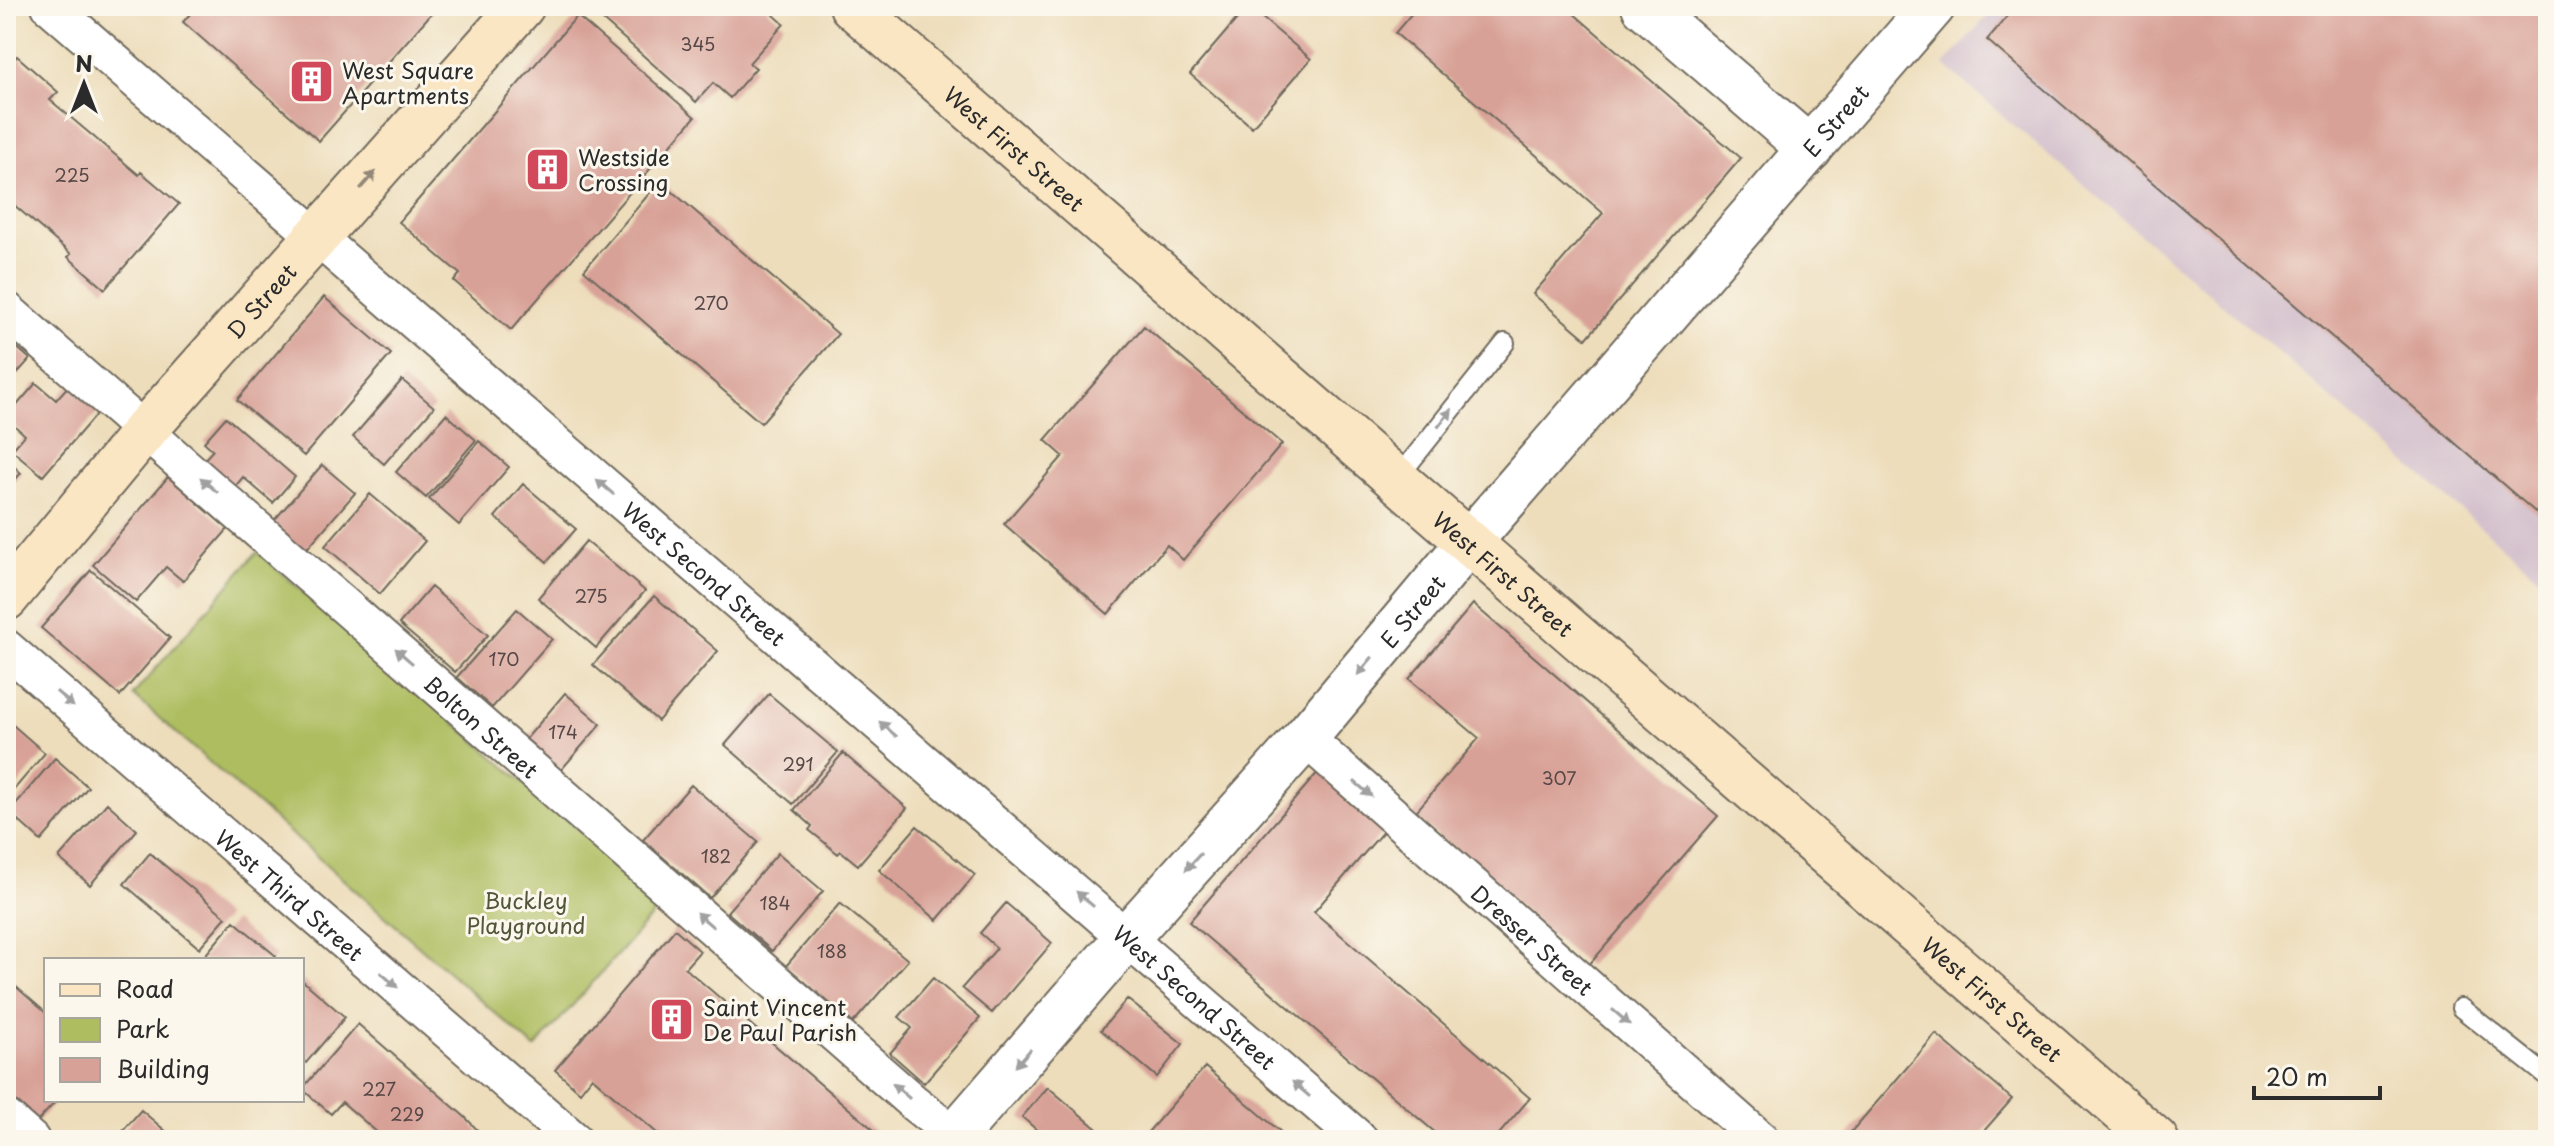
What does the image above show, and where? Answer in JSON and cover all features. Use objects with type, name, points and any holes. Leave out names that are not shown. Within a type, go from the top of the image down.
[{"type":"main road","name":"D Street","points":[[6,598],[145,430],[522,6]]},
{"type":"main road","name":"West First Street","points":[[852,6],[2156,1140]]},
{"type":"street","name":"West Second Street","points":[[50,6],[1360,1140]]},
{"type":"street","points":[[1644,6],[1810,149]]},
{"type":"street","name":"E Street","points":[[956,1138],[1128,936],[1305,738],[1469,542],[1933,6]]},
{"type":"street","name":"Bolton Street","points":[[6,310],[956,1138]]},
{"type":"street","name":"West Third Street","points":[[6,648],[574,1140]]},
{"type":"street","name":"Dresser Street","points":[[1305,738],[1761,1140]]},
{"type":"street","points":[[6,1118],[31,1140]]},
{"type":"lane","points":[[1396,480],[1505,343]]},
{"type":"lane","points":[[2461,1008],[2548,1077]]},
{"type":"shaded area","points":[[1996,6],[2548,6],[2548,585],[1944,65]]},
{"type":"green space","name":"Buckley Playground","points":[[257,552],[663,903],[535,1048],[133,695]]},
{"type":"building","name":"West Square Apartments","points":[[197,6],[438,6],[319,141],[183,22]]},
{"type":"building","points":[[587,6],[764,6],[784,24],[749,63],[756,68],[730,98],[713,83],[696,102]]},
{"type":"building","points":[[1248,6],[1311,59],[1252,127],[1190,74]]},
{"type":"building","points":[[1418,6],[1565,6],[1741,158],[1586,339],[1533,294],[1603,213],[1395,33]]},
{"type":"building","points":[[2016,6],[2548,6],[2548,523],[1987,40]]},
{"type":"building","name":"Westside Crossing","points":[[577,16],[695,117],[511,330],[454,281],[460,274],[399,222]]},
{"type":"building","points":[[17,56],[58,92],[50,100],[139,175],[141,172],[179,204],[105,289],[68,257],[71,254],[6,198],[6,60],[10,64]]},
{"type":"building","points":[[660,181],[838,334],[761,423],[584,270]]},
{"type":"building","points":[[324,297],[391,354],[304,456],[237,400]]},
{"type":"building","points":[[1144,326],[1282,444],[1183,560],[1167,545],[1108,614],[1004,524],[1063,456],[1045,440]]},
{"type":"building","points":[[6,338],[30,359],[6,386]]},
{"type":"building","points":[[402,380],[434,407],[384,464],[353,437]]},
{"type":"building","points":[[36,383],[56,400],[69,385],[99,411],[43,476],[12,450],[25,435],[6,418]]},
{"type":"building","points":[[446,414],[476,440],[426,498],[396,472]]},
{"type":"building","points":[[226,417],[295,477],[273,503],[243,477],[234,488],[203,461],[213,450],[204,442]]},
{"type":"building","points":[[479,441],[509,467],[459,525],[429,499]]},
{"type":"building","points":[[6,459],[21,473],[6,490]]},
{"type":"building","points":[[322,465],[355,493],[304,552],[271,524]]},
{"type":"building","points":[[168,477],[228,529],[183,581],[166,567],[136,602],[93,565]]},
{"type":"building","points":[[523,484],[576,529],[547,562],[495,517]]},
{"type":"building","points":[[370,494],[425,541],[380,594],[325,546]]},
{"type":"building","points":[[586,541],[645,591],[596,648],[538,598]]},
{"type":"building","points":[[91,570],[170,638],[120,696],[41,628]]},
{"type":"building","points":[[431,587],[488,635],[455,672],[399,624]]},
{"type":"building","points":[[654,596],[718,651],[658,721],[593,665]]},
{"type":"building","points":[[1473,604],[1718,816],[1588,966],[1413,815],[1479,738],[1409,679]]},
{"type":"building","points":[[517,609],[552,639],[492,708],[457,677]]},
{"type":"building","points":[[565,693],[601,724],[561,770],[526,739]]},
{"type":"building","points":[[769,694],[838,752],[793,804],[725,745]]},
{"type":"building","points":[[6,719],[45,753],[6,799]]},
{"type":"building","points":[[843,753],[907,808],[858,865],[841,851],[838,854],[809,830],[812,826],[794,810]]},
{"type":"building","points":[[55,758],[88,787],[41,841],[9,812]]},
{"type":"building","points":[[1325,764],[1392,821],[1314,912],[1530,1098],[1494,1140],[1444,1140],[1189,922]]},
{"type":"building","points":[[691,785],[758,842],[710,898],[643,840]]},
{"type":"building","points":[[107,803],[137,830],[90,885],[59,858]]},
{"type":"building","points":[[917,826],[975,875],[937,920],[879,870]]},
{"type":"building","points":[[150,853],[226,917],[199,948],[124,884]]},
{"type":"building","points":[[778,853],[823,891],[772,951],[727,912]]},
{"type":"building","points":[[840,903],[908,960],[853,1023],[786,966]]},
{"type":"building","points":[[1006,903],[1052,943],[992,1013],[962,988],[997,948],[980,933]]},
{"type":"building","points":[[234,921],[276,956],[274,958],[203,958]]},
{"type":"building","name":"Saint Vincent De Paul Parish","points":[[675,929],[700,951],[685,968],[875,1131],[868,1140],[665,1140],[592,1077],[580,1092],[555,1070]]},
{"type":"building","points":[[6,978],[44,1011],[44,1102],[55,1102],[38,1121],[6,1092]]},
{"type":"building","points":[[933,978],[980,1018],[924,1083],[890,1053],[912,1028],[899,1017]]},
{"type":"building","points":[[304,982],[345,1017],[306,1063],[304,1062]]},
{"type":"building","points":[[1127,999],[1183,1044],[1157,1077],[1101,1030]]},
{"type":"building","points":[[358,1024],[487,1140],[386,1140],[342,1102],[331,1114],[304,1091],[304,1087]]},
{"type":"building","points":[[1936,1034],[2012,1099],[1976,1140],[1844,1140]]},
{"type":"building","points":[[1205,1067],[1290,1140],[1141,1140]]},
{"type":"building","points":[[1048,1087],[1104,1135],[1100,1140],[1048,1140],[1022,1117]]},
{"type":"building","points":[[141,1110],[176,1140],[115,1140]]},
{"type":"place","name":"West Square Apartments","points":[[311,82]]},
{"type":"place","name":"Westside Crossing","points":[[547,169]]},
{"type":"place","name":"Saint Vincent De Paul Parish","points":[[672,1019]]}]
